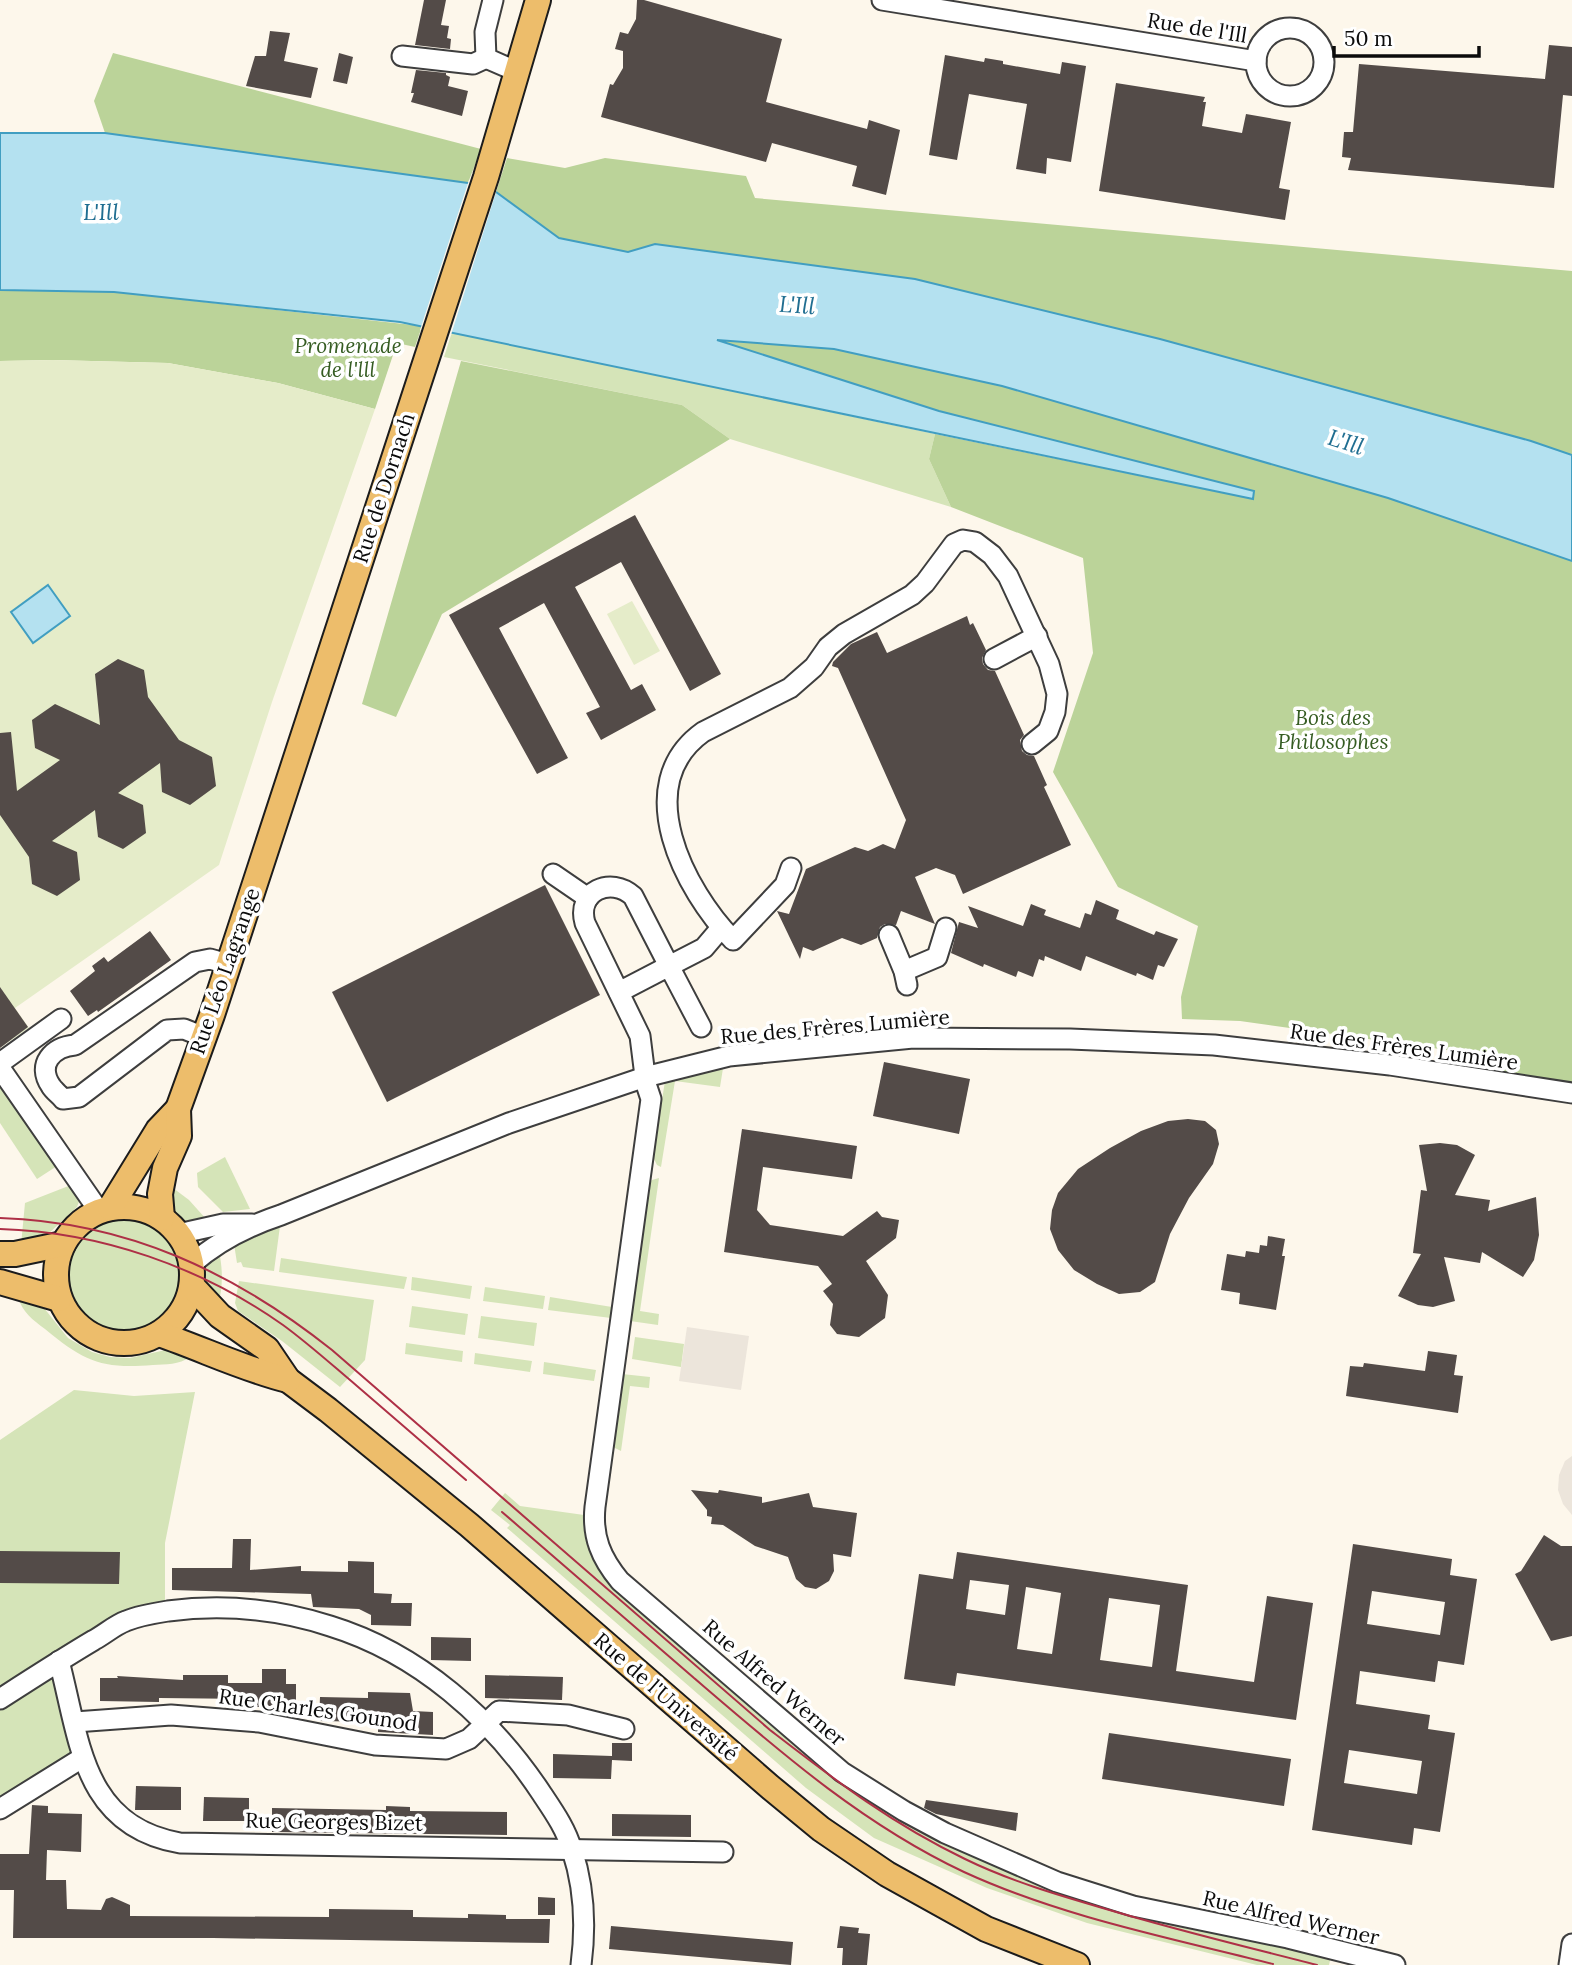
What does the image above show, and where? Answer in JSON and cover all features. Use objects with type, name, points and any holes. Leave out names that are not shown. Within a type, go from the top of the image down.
[{"type":"main road","name":"Rue de Dornach","points":[[264,855],[486,177],[538,0]]},
{"type":"main road","name":"Rue Léo Lagrange","points":[[170,1226],[160,1194],[165,1168],[179,1136],[182,1098],[235,960],[264,855]]},
{"type":"main road","name":"Rue Léo Lagrange","points":[[104,1209],[182,1098]]},
{"type":"main road","points":[[137,1208],[170,1226],[184,1243],[192,1275],[181,1313],[159,1334],[140,1342],[118,1343],[98,1338],[80,1327],[59,1299],[56,1267],[63,1244],[77,1226],[104,1209],[137,1208]]},
{"type":"main road","points":[[0,1254],[15,1254],[63,1244]]},
{"type":"main road","name":"Rue de l'Université","points":[[192,1275],[220,1316],[267,1349],[288,1380],[469,1525],[821,1829],[887,1874],[986,1929],[1077,1965]]},
{"type":"main road","points":[[0,1282],[59,1299]]},
{"type":"main road","name":"Rue de l'Université","points":[[159,1334],[201,1348],[253,1371],[288,1380]]},
{"type":"street","points":[[486,58],[485,32],[493,0]]},
{"type":"street","name":"Rue de l'Ill","points":[[882,0],[1256,61]]},
{"type":"street","points":[[402,56],[473,64],[486,58],[517,72]]},
{"type":"street","points":[[791,868],[785,885],[733,940],[721,928],[692,887],[672,841],[668,791],[678,761],[692,740],[790,688],[814,667],[828,647],[844,634],[912,595],[925,583],[954,544],[963,540],[975,542],[992,555],[1009,576],[1049,664],[1057,694],[1055,712],[1048,731],[1032,744]]},
{"type":"street","points":[[994,659],[1037,636]]},
{"type":"street","points":[[553,874],[587,898],[597,888],[606,886],[626,890],[632,896],[701,1027]]},
{"type":"street","name":"Rue Alfred Werner","points":[[587,898],[582,915],[640,1036],[645,1077],[651,1099],[593,1525],[605,1563],[620,1581],[842,1772],[945,1833],[1057,1882],[1133,1906],[1288,1938],[1395,1965]]},
{"type":"street","points":[[620,992],[704,948],[721,928]]},
{"type":"street","points":[[889,934],[906,978],[937,957],[946,928]]},
{"type":"street","points":[[204,1037],[184,1029],[167,1030],[79,1097],[64,1099],[51,1086],[45,1070],[49,1057],[62,1046],[75,1045],[195,962],[210,959],[235,960]]},
{"type":"street","points":[[61,1019],[0,1066],[104,1209]]},
{"type":"street","name":"Rue des Frères Lumière","points":[[192,1275],[209,1248],[253,1224],[509,1123],[645,1077],[729,1056],[914,1038],[1070,1039],[1214,1045],[1390,1065],[1572,1093]]},
{"type":"street","name":"Rue des Frères Lumière","points":[[170,1226],[253,1224]]},
{"type":"street","points":[[0,1699],[126,1621],[166,1612],[244,1608],[329,1625],[357,1636],[412,1664],[458,1697],[504,1742],[533,1780],[562,1824],[572,1848],[581,1884],[583,1909],[581,1965]]},
{"type":"street","name":"Rue Georges Bizet","points":[[59,1661],[82,1758],[92,1782],[106,1801],[127,1821],[145,1833],[163,1840],[180,1843],[572,1848],[723,1853]]},
{"type":"street","name":"Rue Charles Gounod","points":[[75,1722],[171,1715],[259,1722],[375,1745],[446,1748],[469,1740],[499,1711],[568,1715],[624,1729]]},
{"type":"street","points":[[0,1809],[82,1758]]},
{"type":"street","points":[[1569,1965],[1572,1944]]},
{"type":"green space","points":[[113,53],[481,149],[468,183],[105,133],[94,101]]},
{"type":"green space","points":[[507,158],[565,168],[605,158],[746,176],[755,198],[1572,271],[1572,455],[1531,441],[1396,406],[655,244],[628,253],[559,238],[496,192]]},
{"type":"green space","name":"Promenade de l'lll","points":[[0,290],[114,292],[422,326],[415,347],[397,343],[375,409],[278,383],[168,363],[0,361]]},
{"type":"green space","points":[[452,332],[935,434],[929,459],[951,507],[730,439],[682,405],[444,357]]},
{"type":"green space","name":"Bois des Philosophes","points":[[713,339],[834,349],[1002,386],[1388,498],[1572,561],[1572,1083],[1499,1074],[1490,1056],[1240,1021],[1182,1019],[1181,997],[1198,926],[1118,887],[1053,772],[1093,653],[1083,558],[951,507],[929,459],[935,434],[1253,499],[939,411]]},
{"type":"green space","points":[[0,361],[168,363],[278,383],[375,409],[272,702],[219,865],[15,1008],[29,1028],[0,1048]]},
{"type":"green space","points":[[461,361],[682,405],[730,439],[442,614],[396,717],[362,704]]},
{"type":"green space","points":[[632,601],[660,651],[634,665],[607,614]]},
{"type":"green space","points":[[724,1062],[720,1087],[675,1081],[661,1167],[657,1165],[653,1157],[665,1081]]},
{"type":"green space","points":[[0,1081],[57,1166],[37,1179],[0,1123]]},
{"type":"green space","points":[[225,1157],[250,1209],[223,1212],[198,1187],[197,1173]]},
{"type":"green space","points":[[659,1178],[640,1311],[659,1314],[658,1325],[630,1321],[649,1184]]},
{"type":"green space","points":[[71,1185],[80,1199],[77,1207],[46,1236],[21,1245],[25,1203]]},
{"type":"green space","points":[[169,1185],[189,1200],[206,1219],[188,1221],[177,1215]]},
{"type":"green space","points":[[124,1215],[147,1220],[166,1233],[179,1252],[184,1275],[179,1298],[166,1317],[147,1330],[124,1335],[101,1330],[82,1317],[69,1298],[64,1275],[69,1252],[82,1233],[101,1220]]},
{"type":"green space","points":[[280,1226],[274,1271],[243,1267],[241,1262],[237,1263],[234,1244]]},
{"type":"green space","points":[[219,1251],[222,1279],[218,1306],[207,1284],[205,1271],[207,1264]]},
{"type":"green space","points":[[281,1258],[407,1277],[404,1289],[279,1272]]},
{"type":"green space","points":[[412,1277],[472,1286],[470,1299],[411,1290]]},
{"type":"green space","points":[[239,1281],[374,1300],[365,1360],[340,1387],[282,1341],[238,1311],[235,1303]]},
{"type":"green space","points":[[485,1287],[545,1296],[543,1309],[483,1301]]},
{"type":"green space","points":[[18,1297],[40,1303],[68,1338],[92,1352],[110,1357],[130,1358],[170,1349],[190,1357],[172,1364],[135,1366],[94,1361],[71,1349],[36,1322],[25,1311]]},
{"type":"green space","points":[[550,1297],[612,1307],[611,1318],[548,1310]]},
{"type":"green space","points":[[412,1306],[468,1314],[465,1335],[409,1327]]},
{"type":"green space","points":[[481,1316],[537,1323],[534,1346],[478,1338]]},
{"type":"green space","points":[[635,1337],[684,1344],[681,1367],[632,1359]]},
{"type":"green space","points":[[406,1343],[463,1351],[462,1362],[405,1354]]},
{"type":"green space","points":[[475,1353],[532,1361],[530,1372],[474,1364]]},
{"type":"green space","points":[[544,1362],[596,1370],[594,1381],[543,1374]]},
{"type":"green space","points":[[622,1374],[650,1377],[649,1388],[630,1386],[621,1451],[613,1447],[613,1443]]},
{"type":"green space","points":[[74,1390],[134,1396],[195,1392],[165,1543],[165,1612],[60,1661],[82,1758],[0,1809],[0,1440]]},
{"type":"green space","points":[[505,1493],[520,1506],[584,1515],[587,1545],[612,1587],[774,1725],[985,1858],[1331,1956],[1329,1965],[1257,1965],[1087,1923],[987,1888],[874,1838],[806,1788],[507,1528],[510,1525],[491,1510]]},
{"type":"shaded area","points":[[687,1327],[749,1336],[741,1390],[679,1381]]},
{"type":"shaded area","points":[[1572,1456],[1572,1515],[1563,1504],[1558,1490],[1559,1475],[1565,1461]]},
{"type":"water","name":"L'Ill","points":[[0,133],[105,133],[468,183],[496,192],[559,238],[628,252],[655,244],[915,279],[1160,339],[1531,441],[1572,455],[1572,561],[1388,498],[1002,386],[834,349],[717,340],[939,411],[1254,491],[1253,499],[400,322],[114,292],[0,290]]},
{"type":"water","points":[[48,585],[70,616],[33,643],[11,612]]},
{"type":"pier","points":[[469,180],[497,189],[451,335],[420,330]]},
{"type":"building","points":[[424,0],[446,0],[441,25],[449,26],[447,38],[451,39],[450,49],[415,45]]},
{"type":"building","points":[[637,0],[782,39],[766,102],[867,129],[869,120],[900,130],[886,195],[852,186],[857,166],[772,143],[766,162],[601,117],[610,84],[613,85],[623,68],[623,51],[615,49],[620,32],[628,34],[636,19]]},
{"type":"building","points":[[270,31],[290,33],[284,61],[318,68],[311,98],[246,86],[255,56],[266,56]]},
{"type":"building","points":[[1549,45],[1572,47],[1572,96],[1563,95],[1554,188],[1348,170],[1351,158],[1342,157],[1344,132],[1353,132],[1359,64],[1545,79]]},
{"type":"building","points":[[339,53],[353,57],[347,84],[333,81]]},
{"type":"building","points":[[945,55],[984,62],[985,58],[1003,61],[1003,64],[1060,74],[1062,62],[1086,66],[1071,162],[1047,158],[1046,174],[1016,169],[1027,104],[969,94],[957,160],[929,155]]},
{"type":"building","points":[[416,70],[446,73],[450,77],[448,86],[468,91],[462,116],[411,102]]},
{"type":"building","points":[[1116,83],[1205,97],[1202,126],[1242,133],[1246,114],[1291,122],[1279,188],[1290,190],[1285,220],[1099,191]]},
{"type":"building","points":[[635,515],[721,674],[690,691],[621,562],[575,587],[631,690],[642,684],[656,710],[601,740],[586,713],[600,707],[544,603],[499,628],[568,758],[537,774],[449,615]]},
{"type":"building","points":[[967,616],[986,650],[982,658],[983,664],[988,670],[995,671],[1024,735],[1020,740],[1022,751],[1034,756],[1047,785],[1044,787],[1071,845],[963,894],[955,875],[936,868],[915,877],[935,924],[901,911],[896,925],[885,924],[880,927],[877,938],[861,945],[842,938],[813,951],[803,947],[800,959],[777,911],[789,914],[806,869],[855,847],[868,851],[883,844],[895,849],[906,820],[838,668],[832,666],[833,662],[851,644],[877,632],[887,653]]},
{"type":"building","points":[[118,659],[144,670],[148,697],[179,740],[212,757],[216,786],[190,805],[162,792],[160,763],[118,793],[143,805],[146,833],[123,849],[98,837],[95,810],[52,841],[77,852],[80,880],[57,896],[32,884],[29,857],[0,815],[0,733],[11,732],[17,791],[60,760],[35,748],[32,720],[55,704],[100,725],[95,674]]},
{"type":"building","points":[[545,885],[600,995],[387,1102],[332,992]]},
{"type":"building","points":[[1096,900],[1119,910],[1116,919],[1154,935],[1156,931],[1178,939],[1164,967],[1158,965],[1153,980],[1086,956],[1081,971],[1045,956],[1044,961],[1039,959],[1033,977],[1018,971],[1016,977],[951,953],[959,922],[978,928],[968,906],[1023,926],[1031,904],[1046,910],[1044,915],[1080,928],[1085,913],[1091,915]]},
{"type":"building","points":[[150,931],[171,960],[98,1012],[97,1010],[88,1016],[70,991],[95,971],[92,966],[104,957],[108,962]]},
{"type":"building","points":[[0,987],[28,1027],[0,1048]]},
{"type":"building","points":[[884,1062],[970,1079],[959,1134],[873,1116]]},
{"type":"building","points":[[1168,1121],[1205,1121],[1216,1130],[1219,1144],[1213,1164],[1189,1198],[1170,1234],[1155,1282],[1140,1292],[1119,1294],[1074,1270],[1058,1250],[1050,1229],[1052,1210],[1058,1193],[1078,1169],[1110,1148],[1141,1131]]},
{"type":"building","points":[[742,1129],[857,1146],[852,1179],[763,1167],[757,1210],[770,1225],[843,1236],[877,1211],[882,1217],[899,1220],[896,1238],[866,1261],[888,1295],[885,1318],[859,1337],[837,1334],[830,1325],[833,1304],[823,1291],[832,1284],[818,1266],[724,1252]]},
{"type":"building","points":[[1419,1145],[1457,1145],[1475,1155],[1455,1195],[1490,1200],[1488,1211],[1536,1197],[1539,1235],[1534,1260],[1523,1277],[1482,1252],[1480,1263],[1444,1257],[1455,1301],[1433,1307],[1418,1305],[1398,1296],[1421,1254],[1413,1253],[1421,1190],[1427,1191]]},
{"type":"building","points":[[1268,1236],[1285,1239],[1282,1256],[1285,1256],[1276,1310],[1239,1304],[1240,1293],[1221,1290],[1227,1254],[1245,1257],[1246,1251],[1259,1253],[1260,1245],[1267,1246]]},
{"type":"building","points":[[1428,1351],[1457,1355],[1454,1375],[1463,1376],[1458,1413],[1346,1396],[1350,1366],[1363,1367],[1364,1363],[1425,1371]]},
{"type":"building","points":[[691,1490],[718,1493],[719,1490],[762,1497],[762,1503],[809,1493],[813,1507],[857,1513],[851,1557],[833,1554],[834,1571],[829,1581],[816,1589],[805,1587],[796,1579],[788,1557],[755,1546],[723,1525],[711,1524],[712,1517],[707,1516],[707,1510]]},
{"type":"building","points":[[1544,1535],[1561,1546],[1572,1546],[1572,1636],[1551,1641],[1515,1574],[1521,1571]]},
{"type":"building","points":[[233,1539],[251,1539],[250,1570],[301,1566],[301,1571],[348,1572],[348,1561],[374,1562],[374,1593],[392,1594],[391,1603],[412,1603],[411,1626],[371,1625],[371,1615],[359,1609],[313,1607],[311,1594],[172,1590],[172,1568],[232,1568]]},
{"type":"building","points":[[1353,1544],[1452,1559],[1450,1575],[1477,1579],[1464,1665],[1438,1661],[1435,1682],[1360,1671],[1356,1704],[1430,1715],[1428,1729],[1455,1733],[1440,1832],[1414,1828],[1412,1845],[1312,1830]],"holes":[[[1372,1591],[1445,1602],[1440,1635],[1367,1624]],[[1349,1750],[1422,1761],[1417,1794],[1344,1783]]]},
{"type":"building","points":[[0,1551],[120,1552],[119,1584],[0,1583]]},
{"type":"building","points":[[957,1552],[1188,1585],[1176,1671],[1254,1682],[1267,1596],[1313,1603],[1296,1720],[957,1673],[955,1686],[904,1679],[919,1574],[953,1579]],"holes":[[[970,1580],[1009,1585],[1005,1615],[966,1609]],[[1026,1587],[1061,1593],[1052,1654],[1017,1649]],[[1109,1598],[1160,1605],[1152,1667],[1100,1660]]]},
{"type":"building","points":[[431,1637],[471,1638],[471,1661],[431,1660]]},
{"type":"building","points":[[262,1669],[286,1669],[286,1684],[296,1684],[296,1707],[251,1707],[251,1699],[159,1698],[159,1702],[100,1701],[100,1678],[118,1678],[117,1676],[183,1680],[183,1675],[228,1675],[228,1683],[262,1683]]},
{"type":"building","points":[[485,1675],[563,1677],[562,1700],[485,1698]]},
{"type":"building","points":[[368,1692],[410,1693],[413,1711],[433,1712],[433,1735],[378,1732],[378,1722],[319,1721],[320,1697],[368,1698]]},
{"type":"building","points":[[1109,1733],[1291,1759],[1284,1806],[1102,1779]]},
{"type":"building","points":[[612,1743],[632,1743],[632,1761],[612,1760],[611,1779],[553,1778],[553,1754],[612,1756]]},
{"type":"building","points":[[136,1786],[181,1787],[181,1810],[135,1810]]},
{"type":"building","points":[[204,1797],[249,1798],[249,1821],[203,1821]]},
{"type":"building","points":[[926,1800],[1018,1813],[1016,1831],[936,1814],[924,1808]]},
{"type":"building","points":[[32,1805],[48,1806],[48,1813],[82,1814],[81,1852],[47,1850],[46,1880],[66,1880],[67,1909],[101,1910],[106,1899],[112,1897],[130,1905],[130,1916],[329,1917],[329,1909],[413,1910],[413,1917],[468,1918],[468,1914],[506,1915],[506,1919],[550,1919],[549,1943],[13,1938],[14,1890],[0,1890],[0,1854],[29,1854]]},
{"type":"building","points":[[386,1806],[410,1807],[410,1811],[507,1812],[507,1835],[272,1832],[272,1808],[386,1810]]},
{"type":"building","points":[[612,1814],[691,1815],[691,1837],[612,1836]]},
{"type":"building","points":[[538,1897],[555,1898],[555,1915],[538,1915]]},
{"type":"building","points":[[611,1926],[793,1942],[791,1965],[609,1949]]},
{"type":"building","points":[[840,1926],[859,1928],[858,1933],[870,1934],[867,1965],[842,1965],[843,1948],[837,1948]]},
{"type":"tram line","points":[[0,1218],[92,1229],[135,1241],[177,1256],[217,1275],[295,1322],[332,1350],[770,1730],[840,1783],[912,1831],[982,1867],[1034,1887],[1159,1924],[1317,1965]]},
{"type":"tram line","points":[[0,1229],[75,1237],[112,1245],[149,1256],[218,1286],[293,1332],[466,1480]]},
{"type":"tram line","points":[[502,1512],[790,1759],[891,1832],[964,1872],[1039,1902],[1117,1925],[1273,1964]]}]
